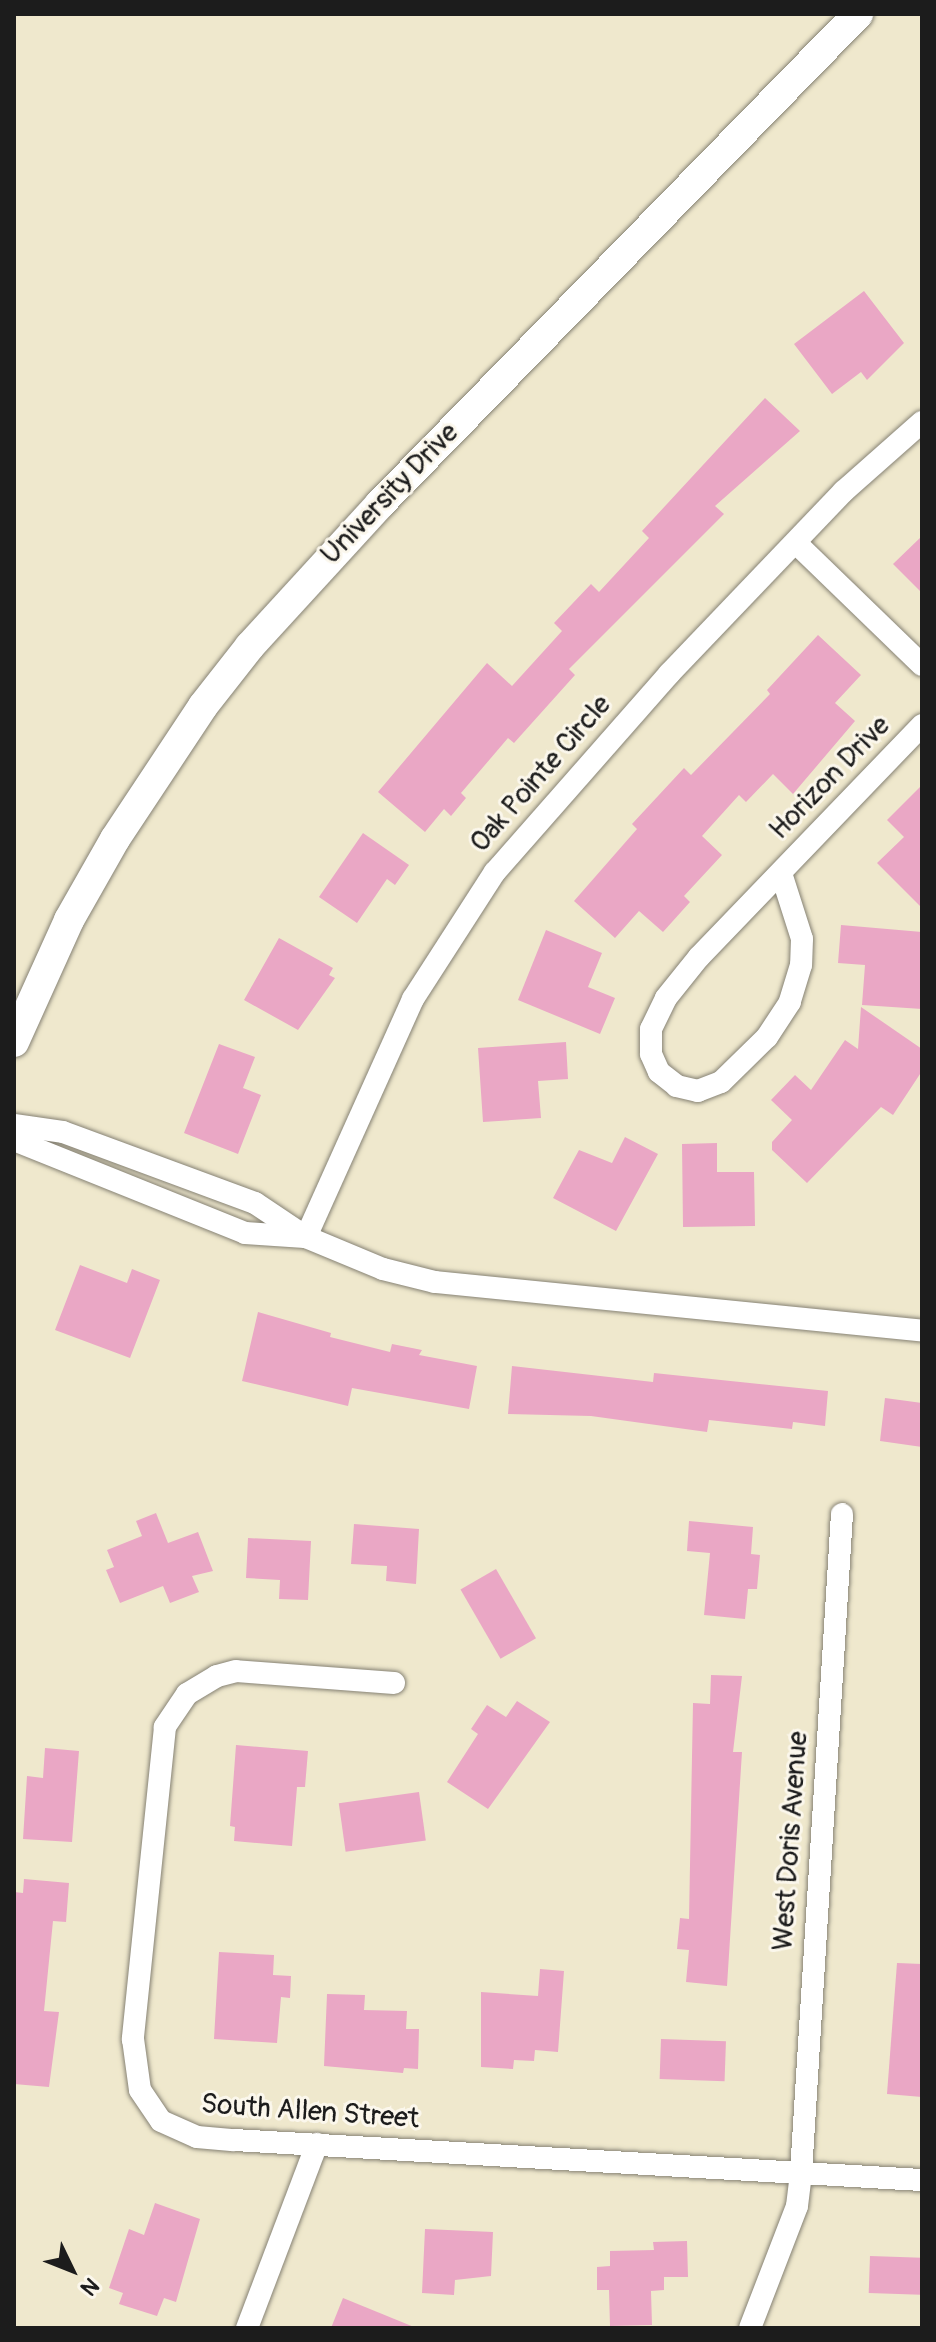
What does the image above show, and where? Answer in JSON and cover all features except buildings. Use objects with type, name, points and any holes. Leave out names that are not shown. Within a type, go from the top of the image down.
[{"type":"main road","name":"University Drive","points":[[14,1042],[69,920],[115,839],[250,646],[380,504],[858,14]]},
{"type":"street","name":"Oak Pointe Circle","points":[[306,1237],[413,999],[495,872],[649,697],[883,453],[922,422]]},
{"type":"street","points":[[796,543],[922,665]]},
{"type":"street","name":"Horizon Drive","points":[[781,873],[802,939],[799,975],[790,1002],[767,1037],[721,1082],[698,1091],[677,1086],[653,1063],[649,1042],[655,1016],[699,957],[922,725]]},
{"type":"street","points":[[14,1125],[63,1132],[255,1203],[306,1237],[383,1269],[473,1288],[922,1331]]},
{"type":"street","points":[[14,1140],[245,1233],[306,1237]]},
{"type":"street","name":"West Doris Avenue","points":[[750,2328],[797,2206],[801,2173],[842,1514]]},
{"type":"street","name":"South Allen Street","points":[[394,1683],[289,1672],[217,1676],[187,1694],[174,1710],[159,1750],[133,2039],[140,2090],[161,2121],[187,2134],[922,2180]]},
{"type":"street","points":[[247,2328],[317,2144]]}]
